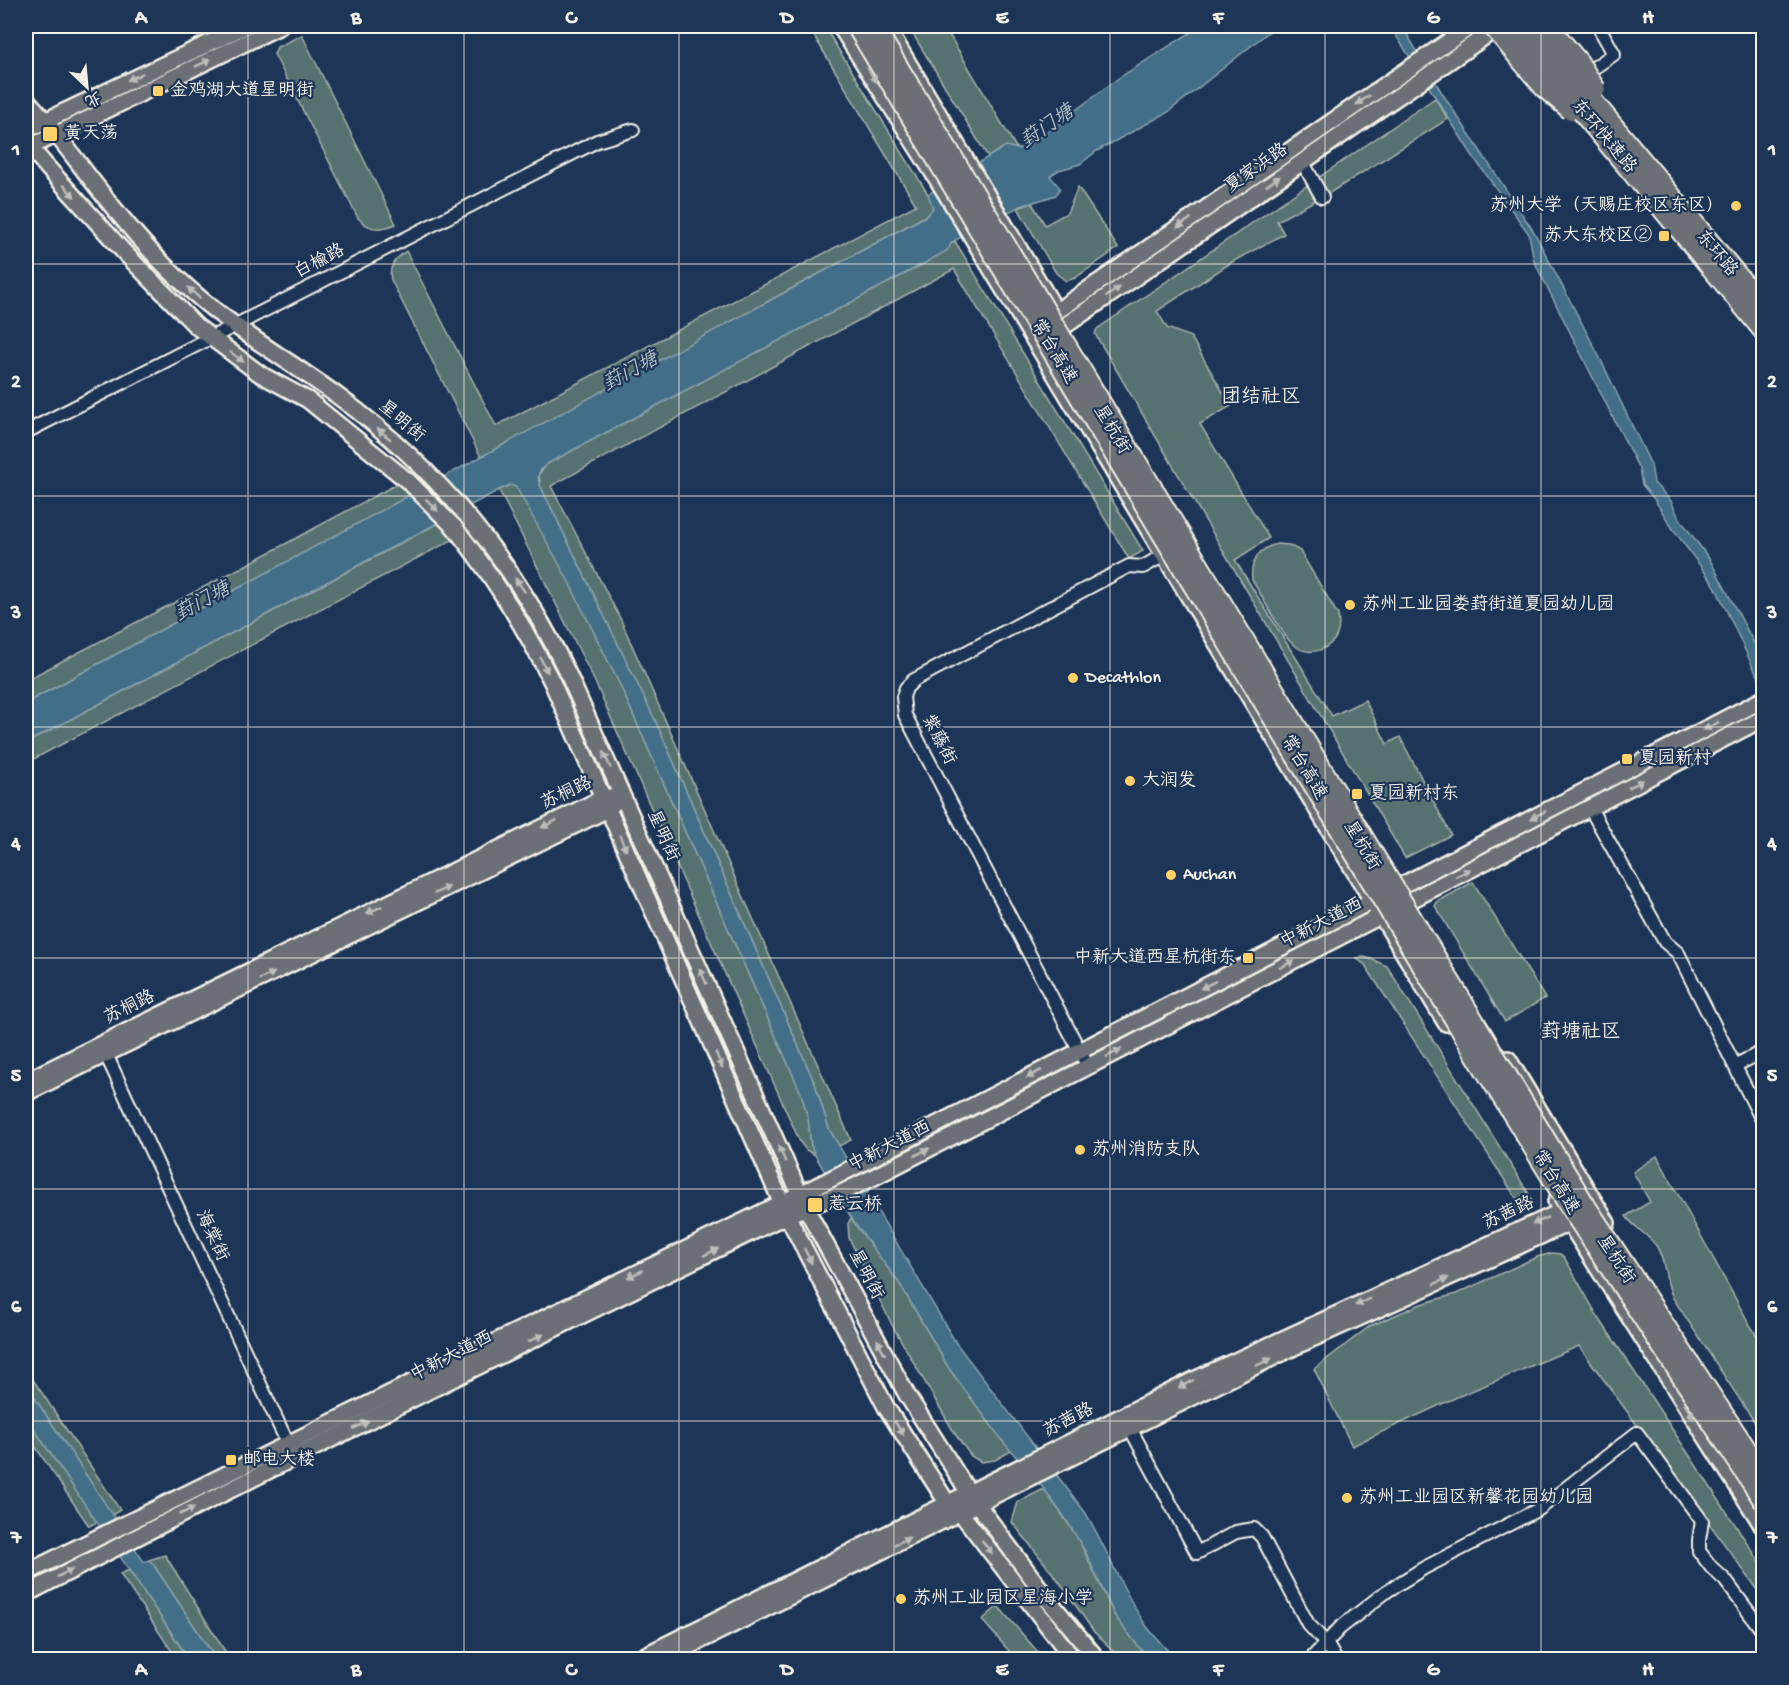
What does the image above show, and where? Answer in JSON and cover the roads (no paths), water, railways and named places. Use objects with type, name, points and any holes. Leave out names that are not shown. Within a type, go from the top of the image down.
[{"type":"highway","name":"常台高速","points":[[856,26],[1484,1069],[1572,1211],[1764,1502]]},
{"type":"highway","name":"常台高速","points":[[874,26],[1584,1204],[1764,1474]]},
{"type":"highway","points":[[1492,26],[1544,88],[1620,145]]},
{"type":"highway","name":"东环快速路","points":[[1510,26],[1764,305]]},
{"type":"highway","name":"东环快速路","points":[[1531,26],[1764,332]]},
{"type":"highway","points":[[1549,26],[1579,63],[1620,145]]},
{"type":"main road","points":[[27,139],[45,120],[245,26]]},
{"type":"main road","points":[[27,139],[56,135],[280,26]]},
{"type":"main road","name":"星杭街","points":[[840,26],[939,182],[1380,916],[1565,1217],[1764,1528]]},
{"type":"main road","name":"星杭街","points":[[886,26],[1411,900],[1764,1474]]},
{"type":"main road","name":"夏家浜路","points":[[1037,345],[1302,161],[1422,69],[1471,26]]},
{"type":"main road","name":"夏家浜路","points":[[1029,330],[1216,201],[1422,69],[1500,26]]},
{"type":"main road","name":"东环路","points":[[1500,26],[1764,341]]},
{"type":"main road","name":"东环路","points":[[1541,26],[1764,298]]},
{"type":"main road","name":"星明街","points":[[26,99],[118,213],[165,266],[202,301],[341,398],[418,462],[483,533],[528,597],[552,639],[803,1201],[907,1395],[973,1498],[1050,1602],[1098,1659]]},
{"type":"main road","points":[[27,139],[124,252],[196,326],[260,374],[308,400],[409,482],[455,528],[510,604],[531,639],[784,1209],[886,1407],[954,1508],[1074,1659]]},
{"type":"main road","points":[[1216,201],[1225,214]]},
{"type":"main road","points":[[1745,318],[1764,305]]},
{"type":"main road","points":[[1759,701],[1763,718]]},
{"type":"main road","name":"中新大道西","points":[[803,1201],[825,1182],[1759,701]]},
{"type":"main road","name":"中新大道西","points":[[26,1573],[565,1307],[803,1201],[835,1196],[870,1179],[1763,718]]},
{"type":"main road","points":[[1302,786],[1332,801],[1388,893],[1411,900]]},
{"type":"main road","name":"苏桐路","points":[[26,1081],[103,1049],[622,795]]},
{"type":"main road","points":[[1372,901],[1396,908],[1467,1025],[1492,1033]]},
{"type":"main road","name":"苏桐路","points":[[26,1093],[103,1049]]},
{"type":"main road","name":"苏茜路","points":[[661,1659],[1057,1456],[1196,1379],[1596,1204]]},
{"type":"main road","name":"中新大道西","points":[[26,1594],[134,1537],[784,1209]]},
{"type":"main road","name":"苏茜路","points":[[1057,1456],[1130,1428],[1565,1217]]},
{"type":"main road","name":"苏茜路","points":[[636,1659],[954,1508]]},
{"type":"street","points":[[1582,76],[1614,54],[1600,29]]},
{"type":"street","name":"白榆路","points":[[26,432],[597,141],[633,130]]},
{"type":"street","points":[[1302,161],[1322,197]]},
{"type":"street","name":"紫藤街","points":[[1088,1066],[905,715],[903,697],[906,688],[914,680],[961,654],[1129,566],[1143,567],[1164,555]]},
{"type":"street","points":[[1590,808],[1665,942],[1678,953],[1764,1124]]},
{"type":"street","name":"海棠街","points":[[103,1049],[288,1444]]},
{"type":"street","points":[[1736,1065],[1764,1051]]},
{"type":"street","points":[[1130,1428],[1197,1552],[1236,1532],[1254,1529],[1262,1537],[1308,1623],[1326,1643],[1336,1659]]},
{"type":"street","points":[[1311,1659],[1340,1628],[1387,1591],[1424,1568],[1539,1509],[1637,1433],[1702,1521],[1699,1551],[1725,1580],[1764,1633]]},
{"type":"water","points":[[1201,26],[1276,26],[1168,112],[1097,151],[1080,164],[1059,170],[1050,176],[1060,188],[1056,195],[1018,207],[952,242],[948,250],[925,263],[547,464],[538,476],[540,485],[655,720],[815,1084],[829,1129],[956,1343],[1085,1512],[1136,1611],[1176,1659],[1151,1659],[1115,1616],[1085,1551],[1067,1521],[1044,1489],[1005,1444],[950,1370],[900,1284],[855,1224],[815,1155],[801,1093],[620,685],[567,578],[516,487],[510,485],[501,489],[26,743],[26,703],[928,215],[933,208],[928,194],[1006,146],[1017,149],[1026,147],[1120,77]]},
{"type":"water","points":[[1390,26],[1402,26],[1442,93],[1534,232],[1598,354],[1651,465],[1654,483],[1671,501],[1678,516],[1710,560],[1763,660],[1763,685],[1715,586],[1642,485],[1639,469],[1534,261],[1529,234],[1474,158]]},
{"type":"water","points":[[26,1385],[144,1562],[149,1560],[155,1567],[216,1659],[189,1659],[26,1417]]},
{"type":"place","name":"金鸡湖大道星明街","points":[[158,91]]},
{"type":"place","name":"黄天荡","points":[[50,134]]},
{"type":"place","name":"苏州大学（天赐庄校区东区）","points":[[1736,206]]},
{"type":"place","name":"苏大东校区②","points":[[1664,236]]},
{"type":"place","name":"苏州工业园娄葑街道夏园幼儿园","points":[[1350,605]]},
{"type":"place","name":"Decathlon","points":[[1073,678]]},
{"type":"place","name":"夏园新村","points":[[1627,759]]},
{"type":"place","name":"大润发","points":[[1130,781]]},
{"type":"place","name":"夏园新村东","points":[[1357,794]]},
{"type":"place","name":"Auchan","points":[[1171,875]]},
{"type":"place","name":"中新大道西星杭街东","points":[[1248,958]]},
{"type":"place","name":"苏州消防支队","points":[[1080,1150]]},
{"type":"place","name":"惹云桥","points":[[815,1205]]},
{"type":"place","name":"邮电大楼","points":[[231,1460]]},
{"type":"place","name":"苏州工业园区新馨花园幼儿园","points":[[1347,1498]]},
{"type":"place","name":"苏州工业园区星海小学","points":[[901,1599]]},
{"type":"district","name":"团结社区","points":[[1261,398]]},
{"type":"district","name":"葑塘社区","points":[[1581,1033]]},
{"type":"water label","name":"葑门塘","points":[[1048,128]]},
{"type":"water label","name":"葑门塘","points":[[631,373]]},
{"type":"water label","name":"葑门塘","points":[[203,603]]}]
